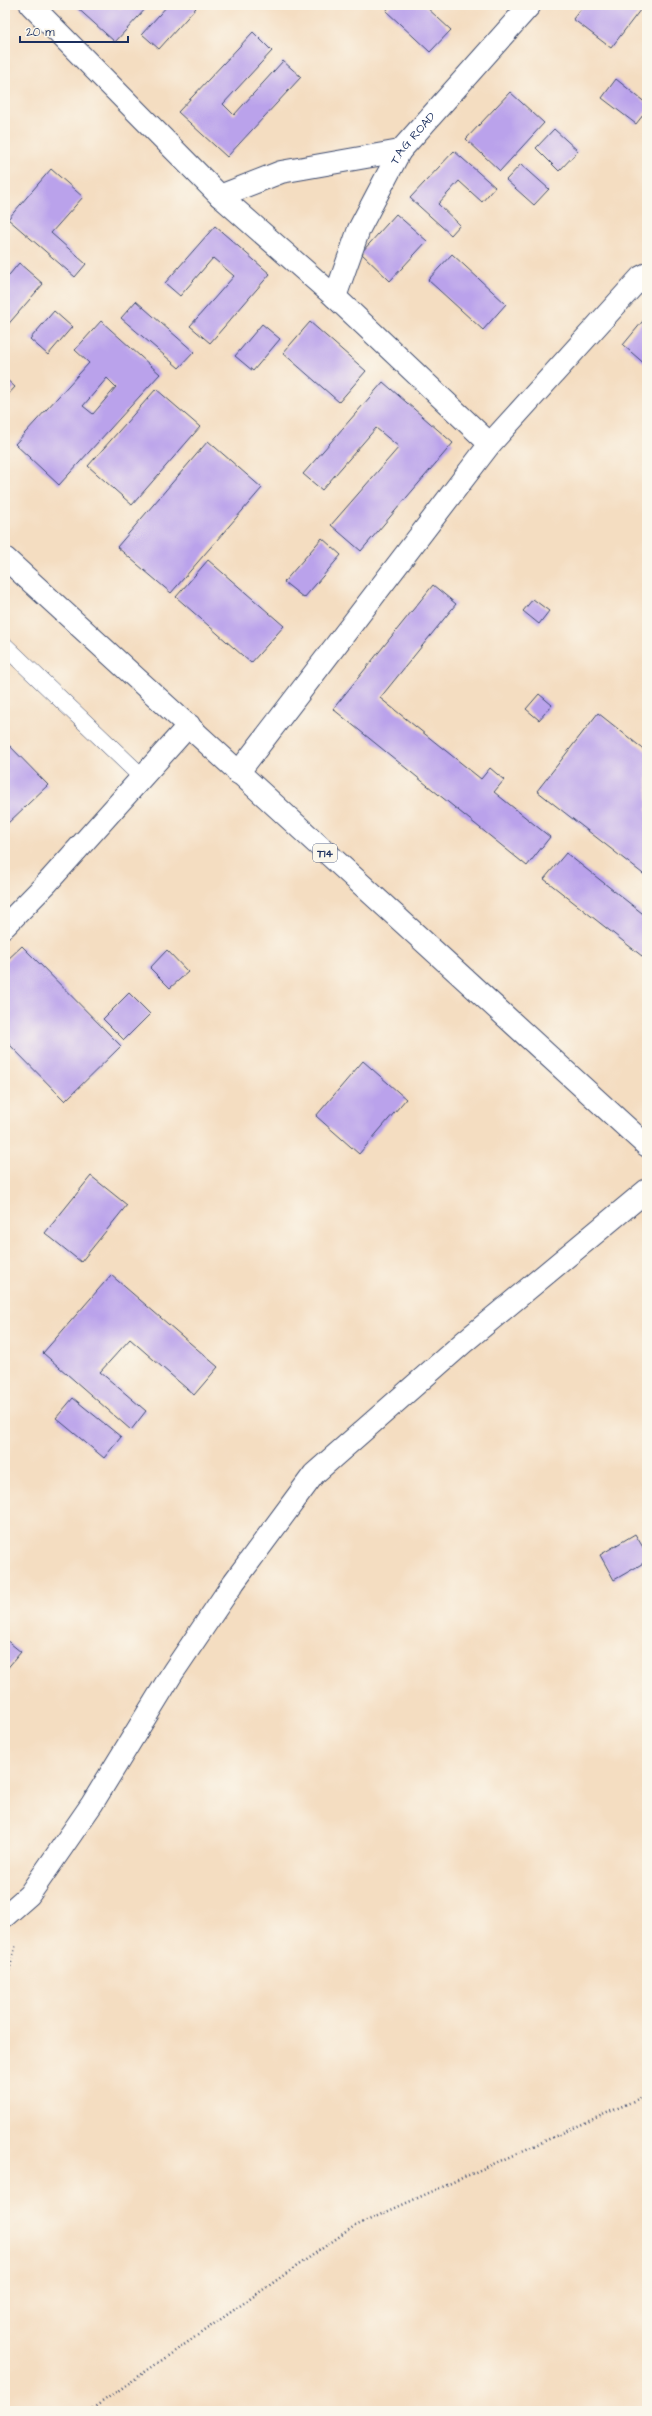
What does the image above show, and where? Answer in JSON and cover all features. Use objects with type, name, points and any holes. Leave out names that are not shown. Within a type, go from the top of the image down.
[{"type":"main road","points":[[31,5],[220,196],[335,297],[490,444]]},
{"type":"main road","name":"T.A.G ROAD","points":[[335,297],[359,229],[400,151],[517,9]]},
{"type":"main road","points":[[220,196],[281,172],[400,151]]},
{"type":"main road","points":[[238,773],[490,444],[641,277],[647,274]]},
{"type":"main road","name":"T14","points":[[5,558],[647,1146]]},
{"type":"main road","points":[[5,926],[48,882],[189,725]]},
{"type":"main road","points":[[5,1916],[33,1889],[92,1804],[173,1672],[234,1582],[314,1474],[464,1342],[647,1190]]},
{"type":"lane","points":[[5,646],[142,777]]},
{"type":"path","points":[[88,2411],[353,2227],[647,2095]]},
{"type":"building","points":[[74,5],[116,5],[120,9],[124,5],[149,5],[115,42]]},
{"type":"building","points":[[168,5],[192,5],[196,8],[159,49],[142,34]]},
{"type":"building","points":[[391,5],[424,5],[451,30],[430,52],[386,11]]},
{"type":"building","points":[[584,5],[644,5],[611,48],[573,19]]},
{"type":"building","points":[[253,32],[272,51],[223,104],[234,115],[283,61],[301,77],[227,157],[178,112]]},
{"type":"building","points":[[616,79],[647,104],[647,110],[636,124],[602,98]]},
{"type":"building","points":[[510,92],[544,123],[500,171],[466,139]]},
{"type":"building","points":[[554,129],[578,151],[559,171],[536,148]]},
{"type":"building","points":[[454,151],[495,187],[482,202],[459,181],[438,204],[460,225],[451,235],[410,198]]},
{"type":"building","points":[[521,164],[549,189],[534,205],[506,180]]},
{"type":"building","points":[[51,169],[83,197],[51,233],[86,264],[75,277],[8,219]]},
{"type":"building","points":[[396,214],[427,241],[390,281],[361,253]]},
{"type":"building","points":[[215,226],[270,274],[210,343],[190,326],[234,276],[213,258],[180,296],[165,283]]},
{"type":"building","points":[[452,254],[506,304],[483,330],[428,280]]},
{"type":"building","points":[[19,263],[43,284],[5,328],[5,280]]},
{"type":"building","points":[[136,301],[194,352],[179,368],[121,318]]},
{"type":"building","points":[[54,311],[72,327],[48,355],[30,339]]},
{"type":"building","points":[[647,316],[647,366],[623,345]]},
{"type":"building","points":[[101,321],[160,374],[59,485],[15,444],[89,363],[75,350]],"holes":[[[107,378],[116,387],[93,414],[83,406]]]},
{"type":"building","points":[[310,322],[366,371],[339,402],[283,353]]},
{"type":"building","points":[[262,324],[280,339],[253,371],[235,356]]},
{"type":"building","points":[[5,378],[15,387],[5,398]]},
{"type":"building","points":[[383,382],[453,443],[361,551],[331,525],[399,447],[376,428],[322,490],[303,474]]},
{"type":"building","points":[[156,389],[200,427],[132,505],[88,466]]},
{"type":"building","points":[[208,441],[262,488],[171,593],[117,547]]},
{"type":"building","points":[[322,538],[341,555],[304,598],[284,582]]},
{"type":"building","points":[[208,560],[284,626],[251,663],[176,597]]},
{"type":"building","points":[[433,585],[456,604],[380,698],[481,779],[490,768],[504,780],[494,792],[550,837],[527,866],[333,709]]},
{"type":"building","points":[[533,599],[549,611],[539,624],[523,611]]},
{"type":"building","points":[[539,694],[552,705],[539,720],[526,709]]},
{"type":"building","points":[[598,713],[647,752],[647,877],[537,791]]},
{"type":"building","points":[[5,741],[48,785],[7,824],[5,822]]},
{"type":"building","points":[[566,853],[647,917],[647,960],[544,879]]},
{"type":"building","points":[[22,946],[121,1046],[65,1101],[5,1040],[5,962]]},
{"type":"building","points":[[167,950],[188,972],[170,988],[150,968]]},
{"type":"building","points":[[129,993],[150,1014],[124,1040],[103,1019]]},
{"type":"building","points":[[363,1061],[406,1099],[359,1154],[316,1116]]},
{"type":"building","points":[[91,1176],[127,1205],[81,1262],[45,1233]]},
{"type":"building","points":[[111,1275],[218,1367],[194,1395],[130,1339],[100,1372],[146,1411],[131,1430],[43,1353]]},
{"type":"building","points":[[73,1398],[121,1437],[104,1458],[56,1418]]},
{"type":"building","points":[[635,1534],[647,1554],[647,1561],[614,1580],[600,1555]]},
{"type":"building","points":[[5,1639],[21,1652],[5,1671]]}]
